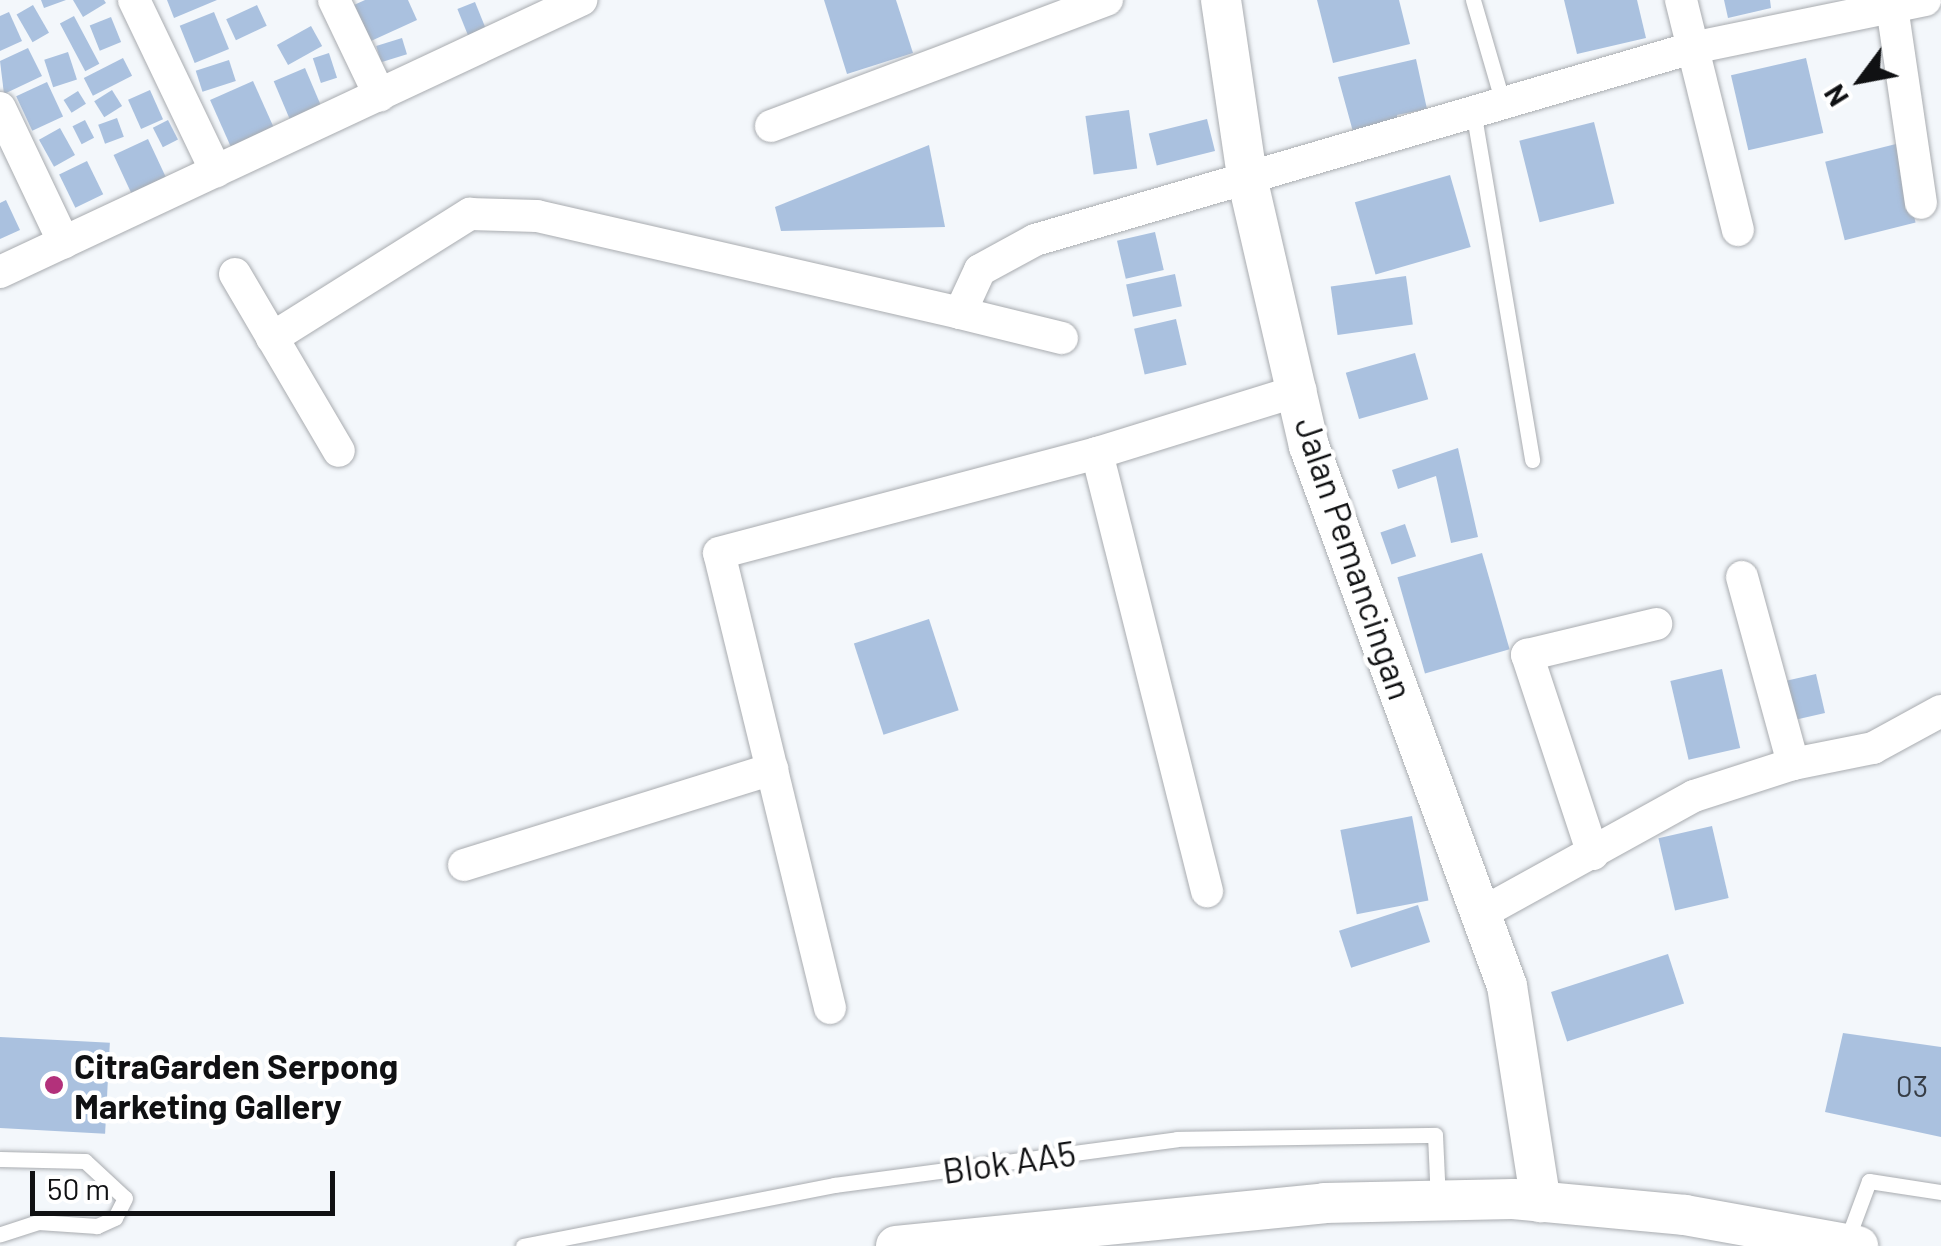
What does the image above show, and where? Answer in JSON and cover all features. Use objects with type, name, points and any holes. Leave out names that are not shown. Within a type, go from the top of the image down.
[{"type":"street","points":[[134,0],[216,171]]},
{"type":"street","points":[[334,0],[380,96]]},
{"type":"street","points":[[0,272],[380,96],[526,12],[581,0]]},
{"type":"street","points":[[771,126],[1107,0]]},
{"type":"street","name":"Jalan Pemancingan","points":[[1221,0],[1248,182],[1300,390],[1309,446],[1507,986],[1527,1200]]},
{"type":"street","points":[[1681,0],[1738,230]]},
{"type":"street","points":[[960,313],[980,270],[1036,240],[1248,182],[1692,48],[1925,0]]},
{"type":"street","points":[[1891,4],[1921,203]]},
{"type":"street","points":[[0,108],[64,242]]},
{"type":"street","points":[[272,338],[470,214],[536,216],[1062,338]]},
{"type":"street","points":[[235,274],[339,451]]},
{"type":"street","points":[[830,1008],[719,553],[1097,453],[1300,390]]},
{"type":"street","points":[[1097,453],[1206,891]]},
{"type":"street","points":[[1742,577],[1794,764]]},
{"type":"street","points":[[1593,854],[1527,655],[1656,624]]},
{"type":"street","points":[[1482,913],[1694,796],[1794,764],[1874,748],[1941,710]]},
{"type":"street","points":[[464,865],[772,769]]},
{"type":"street","points":[[896,1246],[1106,1220],[1438,1200],[1527,1200],[1685,1216],[1852,1245]]},
{"type":"lane","points":[[1473,0],[1532,460]]},
{"type":"lane","name":"Blok AA5","points":[[523,1246],[834,1185],[1177,1138],[1435,1135],[1438,1200]]},
{"type":"lane","points":[[0,1158],[84,1161],[124,1198],[114,1218],[96,1226],[38,1222],[0,1234]]},
{"type":"lane","points":[[1852,1245],[1869,1181],[1941,1192]]},
{"type":"building","points":[[41,0],[66,0],[44,8]]},
{"type":"building","points":[[73,0],[104,0],[106,3],[83,17]]},
{"type":"building","points":[[167,0],[217,0],[174,18]]},
{"type":"building","points":[[365,0],[408,0],[417,20],[371,41],[354,5]]},
{"type":"building","points":[[824,0],[896,0],[913,53],[847,74]]},
{"type":"building","points":[[1317,0],[1399,0],[1410,44],[1333,63]]},
{"type":"building","points":[[1564,0],[1637,0],[1646,38],[1577,54]]},
{"type":"building","points":[[1724,0],[1770,0],[1771,8],[1728,18]]},
{"type":"building","points":[[475,2],[487,31],[469,38],[457,9]]},
{"type":"building","points":[[33,5],[49,33],[33,42],[17,15]]},
{"type":"building","points":[[257,5],[267,26],[236,40],[226,19]]},
{"type":"building","points":[[9,12],[22,41],[0,51],[0,16]]},
{"type":"building","points":[[214,12],[229,49],[195,63],[180,26]]},
{"type":"building","points":[[74,16],[99,64],[85,71],[60,24]]},
{"type":"building","points":[[111,17],[121,42],[100,51],[90,26]]},
{"type":"building","points":[[311,26],[322,46],[288,65],[277,45]]},
{"type":"building","points":[[402,38],[407,54],[381,62],[376,46]]},
{"type":"building","points":[[28,48],[42,76],[4,94],[0,61]]},
{"type":"building","points":[[68,52],[77,80],[53,87],[44,60]]},
{"type":"building","points":[[329,53],[337,78],[321,83],[313,58]]},
{"type":"building","points":[[123,58],[132,76],[93,96],[84,78]]},
{"type":"building","points":[[1806,58],[1823,133],[1748,150],[1731,75]]},
{"type":"building","points":[[1416,59],[1427,109],[1397,115],[1401,131],[1355,139],[1338,77]]},
{"type":"building","points":[[229,60],[236,81],[203,92],[196,71]]},
{"type":"building","points":[[305,68],[324,112],[292,125],[274,81]]},
{"type":"building","points":[[253,81],[275,130],[232,149],[210,100]]},
{"type":"building","points":[[47,82],[63,116],[32,131],[16,96]]},
{"type":"building","points":[[112,90],[122,106],[104,117],[94,101]]},
{"type":"building","points":[[150,90],[163,119],[141,129],[128,100]]},
{"type":"building","points":[[78,91],[86,104],[72,113],[64,100]]},
{"type":"building","points":[[1129,110],[1137,168],[1094,175],[1085,116]]},
{"type":"building","points":[[117,118],[124,137],[105,144],[98,125]]},
{"type":"building","points":[[1207,119],[1215,151],[1157,166],[1149,134]]},
{"type":"building","points":[[85,120],[94,138],[82,144],[73,126]]},
{"type":"building","points":[[168,120],[178,140],[163,147],[153,128]]},
{"type":"building","points":[[1594,122],[1614,204],[1540,222],[1519,141]]},
{"type":"building","points":[[60,128],[75,155],[54,167],[39,140]]},
{"type":"building","points":[[148,139],[168,182],[133,198],[114,155]]},
{"type":"building","points":[[1896,144],[1916,223],[1845,240],[1825,162]]},
{"type":"building","points":[[929,145],[945,227],[781,231],[775,207]]},
{"type":"building","points":[[87,161],[103,194],[75,208],[59,175]]},
{"type":"building","points":[[1450,175],[1471,247],[1376,274],[1355,202]]},
{"type":"building","points":[[6,200],[20,230],[0,239],[0,203]]},
{"type":"building","points":[[1155,232],[1164,270],[1126,279],[1117,241]]},
{"type":"building","points":[[1175,274],[1182,306],[1133,317],[1126,284]]},
{"type":"building","points":[[1406,276],[1413,325],[1338,335],[1331,287]]},
{"type":"building","points":[[1176,319],[1187,365],[1145,374],[1134,329]]},
{"type":"building","points":[[1415,353],[1428,399],[1359,419],[1346,373]]},
{"type":"building","points":[[1458,448],[1478,537],[1451,543],[1436,476],[1398,489],[1392,470]]},
{"type":"building","points":[[1405,524],[1416,556],[1391,565],[1380,532]]},
{"type":"building","points":[[1482,553],[1510,649],[1425,673],[1397,577]]},
{"type":"building","points":[[929,619],[959,710],[884,735],[854,643]]},
{"type":"building","points":[[1722,669],[1740,748],[1689,760],[1670,681]]},
{"type":"building","points":[[1816,674],[1825,713],[1790,721],[1781,682]]},
{"type":"building","points":[[1412,816],[1428,900],[1357,914],[1340,830]]},
{"type":"building","points":[[1712,826],[1729,898],[1675,910],[1658,838]]},
{"type":"building","points":[[1418,905],[1430,942],[1351,968],[1339,931]]},
{"type":"building","points":[[1668,954],[1684,1003],[1567,1041],[1551,992]]},
{"type":"building","points":[[1843,1033],[1941,1047],[1941,1137],[1825,1112]]},
{"type":"building","name":"CitraGarden Serpong Marketing Gallery","points":[[0,1037],[110,1043],[105,1134],[0,1128]]},
{"type":"place","name":"CitraGarden Serpong Marketing Gallery","points":[[54,1085]]}]
